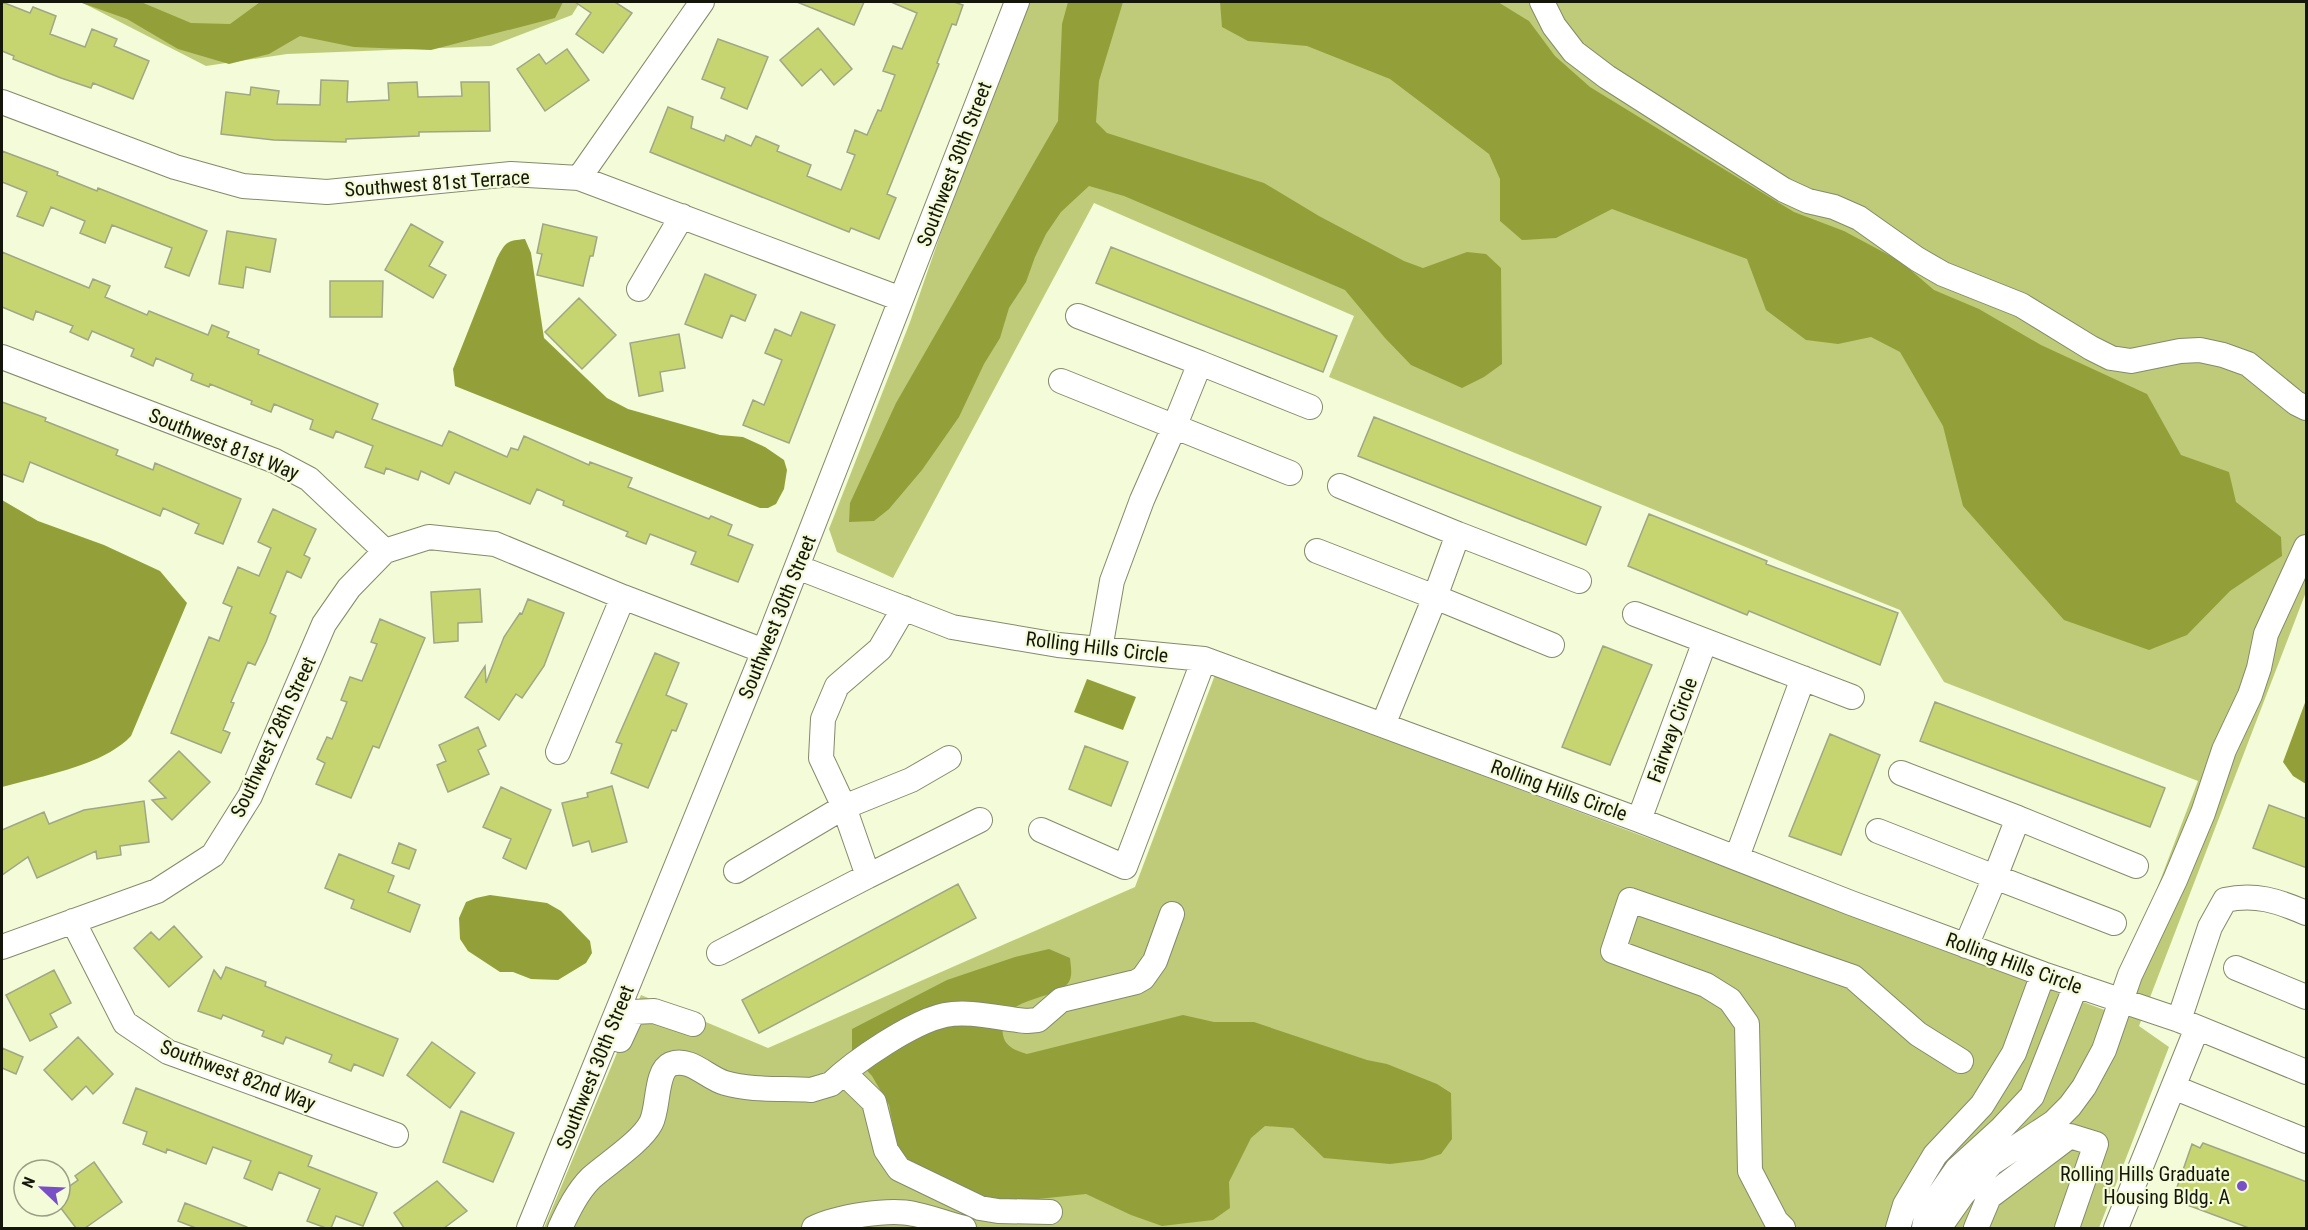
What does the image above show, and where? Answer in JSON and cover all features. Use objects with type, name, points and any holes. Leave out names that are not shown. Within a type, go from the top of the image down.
[{"type":"street","points":[[579,178],[702,2]]},
{"type":"street","name":"Southwest 30th Street","points":[[529,1228],[764,651],[1017,2]]},
{"type":"street","points":[[1542,2],[1554,26],[1574,52],[1607,77],[1784,190],[1808,201],[1834,207],[1859,218],[1917,259],[1943,274],[2021,305],[2111,358],[2131,361],[2180,351],[2200,350],[2223,355],[2248,364],[2296,403],[2307,408]]},
{"type":"street","name":"Southwest 81st Terrace","points":[[2,102],[175,166],[243,186],[327,192],[511,174],[579,178],[901,299]]},
{"type":"street","points":[[639,289],[682,216]]},
{"type":"street","points":[[1078,316],[1310,407]]},
{"type":"street","name":"Southwest 81st Way","points":[[2,357],[275,461],[309,479],[386,551]]},
{"type":"street","points":[[1100,649],[1112,581],[1142,500],[1176,425],[1200,363]]},
{"type":"street","points":[[1061,381],[1176,425],[1290,473]]},
{"type":"street","points":[[1340,486],[1579,581]]},
{"type":"street","points":[[1383,725],[1458,534]]},
{"type":"street","points":[[386,551],[429,537],[495,544],[623,597],[764,651]]},
{"type":"street","points":[[1940,1228],[1973,1183],[1992,1163],[2054,1122],[2070,1106],[2084,1087],[2104,1050],[2130,975],[2175,880],[2203,813],[2224,750],[2250,695],[2259,668],[2266,634],[2307,547]]},
{"type":"street","name":"Southwest 28th Street","points":[[2,947],[157,891],[213,855],[250,796],[324,624],[349,588],[386,551]]},
{"type":"street","points":[[1317,551],[1552,645]]},
{"type":"street","name":"Rolling Hills Circle","points":[[797,567],[952,627],[1058,645],[1204,659],[1639,820],[1966,946],[2188,1024],[2307,1072]]},
{"type":"street","points":[[558,752],[623,597]]},
{"type":"street","points":[[868,876],[844,807],[821,758],[823,719],[837,686],[880,649],[904,608]]},
{"type":"street","points":[[1635,614],[1852,697]]},
{"type":"street","name":"Fairway Circle","points":[[1639,820],[1706,641]]},
{"type":"street","points":[[1041,830],[1125,867],[1204,659]]},
{"type":"street","points":[[1737,857],[1803,678]]},
{"type":"street","points":[[736,871],[844,807],[911,780],[949,758]]},
{"type":"street","points":[[1901,773],[2136,866]]},
{"type":"street","points":[[1966,946],[2018,818]]},
{"type":"street","points":[[719,953],[980,820]]},
{"type":"street","points":[[1878,831],[2114,923]]},
{"type":"street","points":[[2116,1228],[2173,1087],[2210,927],[2224,900],[2239,897],[2274,900],[2307,913]]},
{"type":"street","points":[[1783,1228],[1776,1221],[1750,1171],[1746,1024],[1730,1000],[1706,985],[1613,951],[1630,900],[1853,977],[1918,1034],[1961,1061]]},
{"type":"street","points":[[560,1228],[581,1189],[651,1123],[656,1110],[660,1080],[668,1065],[689,1064],[713,1079],[736,1085],[811,1090],[831,1084],[901,1034],[944,1016],[962,1014],[1014,1020],[1038,1020],[1061,1000],[1136,982],[1143,978],[1155,962],[1172,914]]},
{"type":"street","name":"Southwest 82nd Way","points":[[73,921],[124,1023],[168,1052],[396,1135]]},
{"type":"street","points":[[2236,969],[2307,997]]},
{"type":"street","points":[[1898,1228],[1905,1205],[1935,1155],[1982,1105],[2014,1053],[2043,974]]},
{"type":"street","points":[[1976,1228],[1973,1183],[2002,1128],[2032,1096],[2076,985]]},
{"type":"street","points":[[545,1228],[595,1096],[633,1012],[654,1011],[693,1024]]},
{"type":"street","points":[[849,1070],[874,1102],[886,1150],[899,1169],[980,1208],[998,1211],[1050,1212]]},
{"type":"street","points":[[2173,1087],[2307,1141]]},
{"type":"street","points":[[1924,1228],[1927,1212],[1973,1183],[2070,1136],[2096,1144],[2067,1228]]},
{"type":"street","points":[[814,1228],[825,1222],[865,1214],[912,1213],[964,1228]]},
{"type":"shaded area","points":[[79,2],[141,2],[191,23],[230,24],[260,2],[563,2],[555,18],[431,50],[354,47],[300,36],[269,54],[229,64],[178,49],[127,19]]},
{"type":"shaded area","points":[[81,2],[580,2],[572,15],[491,46],[287,54],[206,66]]},
{"type":"shaded area","points":[[1027,2],[2306,2],[2306,592],[2139,1026],[2169,1047],[2099,1228],[544,1228],[641,995],[768,1048],[1135,887],[1215,675],[2110,1012],[2198,781],[1944,682],[1900,610],[1329,377],[1354,316],[1094,203],[893,578],[837,552],[829,529],[910,322],[977,129]]},
{"type":"shaded area","points":[[1068,2],[1123,2],[1099,81],[1096,122],[1107,133],[1264,183],[1319,216],[1404,261],[1423,268],[1467,252],[1486,254],[1501,268],[1502,364],[1484,377],[1462,388],[1411,365],[1345,290],[1124,196],[1089,186],[1061,212],[1046,234],[1026,282],[1009,308],[1000,338],[984,364],[959,417],[922,470],[889,509],[874,521],[849,522],[850,503],[896,403],[1058,121],[1062,24]]},
{"type":"shaded area","points":[[1220,2],[1498,2],[1529,21],[1555,56],[1590,87],[1794,212],[1844,231],[1900,261],[1934,290],[1979,309],[2041,345],[2147,394],[2181,455],[2229,472],[2236,502],[2281,537],[2282,556],[2230,591],[2187,635],[2149,650],[2064,620],[1963,506],[1943,426],[1900,352],[1871,337],[1838,344],[1806,340],[1766,310],[1747,259],[1612,209],[1556,238],[1522,240],[1500,221],[1500,179],[1489,154],[1390,79],[1307,46],[1248,41],[1222,27]]},
{"type":"shaded area","points":[[525,239],[531,253],[544,338],[607,398],[628,409],[720,435],[743,437],[765,447],[784,460],[787,470],[784,489],[776,504],[768,508],[760,508],[455,386],[453,369],[497,258],[508,243]]},
{"type":"shaded area","points":[[2,500],[38,521],[104,545],[160,571],[187,603],[131,736],[105,755],[71,769],[2,787]]},
{"type":"shaded area","points":[[1087,679],[1136,697],[1123,730],[1074,712]]},
{"type":"shaded area","points":[[2306,700],[2306,784],[2293,776],[2283,762]]},
{"type":"shaded area","points":[[490,895],[547,903],[561,911],[590,941],[592,953],[586,963],[558,980],[531,979],[513,972],[500,972],[468,951],[460,939],[459,918],[466,902]]},
{"type":"shaded area","points":[[1049,949],[1070,958],[1071,978],[1064,987],[1024,1003],[1007,1014],[1003,1023],[1004,1039],[1016,1050],[1027,1054],[1183,1015],[1214,1022],[1254,1022],[1367,1060],[1387,1064],[1437,1084],[1451,1093],[1452,1139],[1441,1154],[1423,1160],[1390,1164],[1324,1158],[1293,1128],[1265,1126],[1251,1138],[1229,1182],[1230,1208],[1213,1220],[1162,1226],[1131,1215],[1086,1194],[998,1203],[942,1183],[898,1152],[889,1105],[872,1076],[852,1054],[852,1029],[947,980],[1015,957]]},
{"type":"building","points":[[2,2],[30,13],[33,7],[56,16],[50,34],[85,47],[92,29],[117,39],[114,46],[149,61],[133,99],[93,83],[91,88],[61,78],[13,59],[14,56],[2,51]]},
{"type":"building","points":[[575,2],[615,2],[632,13],[603,53],[576,34],[591,13]]},
{"type":"building","points":[[797,2],[864,2],[854,25]]},
{"type":"building","points":[[891,2],[954,2],[963,5],[956,25],[952,24],[937,63],[939,64],[887,194],[896,198],[879,239],[851,228],[849,232],[650,152],[668,107],[693,117],[691,128],[724,141],[726,135],[751,146],[756,136],[779,146],[777,151],[811,165],[807,176],[841,190],[855,155],[847,152],[855,130],[867,135],[878,110],[881,111],[895,75],[883,71],[893,46],[902,49],[917,13]]},
{"type":"building","points":[[818,28],[852,69],[834,85],[821,69],[802,86],[780,60]]},
{"type":"building","points":[[718,39],[768,57],[747,109],[721,98],[725,88],[702,79]]},
{"type":"building","points":[[567,49],[589,80],[545,111],[517,69],[539,54],[546,64]]},
{"type":"building","points":[[321,80],[348,81],[347,102],[389,100],[388,83],[417,82],[418,97],[462,96],[461,82],[489,82],[490,131],[419,132],[419,136],[346,139],[346,142],[274,140],[221,134],[226,92],[250,95],[251,87],[279,91],[277,104],[320,105]]},
{"type":"building","points":[[2,151],[58,172],[57,175],[97,191],[98,188],[207,231],[189,276],[165,267],[172,248],[112,225],[105,243],[80,233],[85,221],[51,207],[43,226],[17,216],[27,192],[2,182]]},
{"type":"building","points":[[411,224],[443,242],[429,266],[446,275],[433,298],[385,270]]},
{"type":"building","points":[[543,224],[597,237],[583,286],[537,275],[542,254],[537,253]]},
{"type":"building","points":[[227,231],[276,239],[270,272],[246,267],[243,288],[219,284]]},
{"type":"building","points":[[1111,247],[1337,336],[1323,372],[1096,283]]},
{"type":"building","points":[[2,252],[89,288],[93,279],[110,286],[105,297],[147,315],[149,311],[208,335],[212,325],[229,332],[227,337],[259,350],[258,354],[378,404],[372,419],[442,446],[449,431],[507,457],[511,448],[518,450],[524,436],[589,465],[590,462],[632,478],[628,487],[709,519],[711,516],[732,525],[728,535],[753,545],[738,582],[691,564],[696,552],[650,534],[646,544],[626,536],[628,532],[563,505],[564,501],[537,489],[530,504],[455,472],[449,484],[421,471],[418,480],[386,468],[384,474],[365,467],[373,446],[336,431],[333,438],[310,429],[313,420],[274,404],[271,412],[251,404],[252,401],[210,384],[209,387],[191,380],[193,374],[156,358],[153,366],[131,356],[134,349],[92,331],[88,340],[70,332],[73,326],[36,311],[33,320],[2,307]]},
{"type":"building","points":[[705,274],[756,295],[745,321],[731,315],[722,338],[685,324]]},
{"type":"building","points":[[330,281],[383,281],[382,317],[330,317]]},
{"type":"building","points":[[579,298],[616,335],[582,369],[545,332]]},
{"type":"building","points":[[801,312],[835,325],[789,443],[743,425],[753,400],[764,405],[782,360],[765,353],[775,329],[791,336]]},
{"type":"building","points":[[679,334],[685,368],[660,372],[663,391],[639,396],[630,343]]},
{"type":"building","points":[[2,402],[46,418],[45,421],[118,450],[116,455],[153,470],[155,463],[241,499],[223,544],[195,533],[199,524],[163,508],[160,516],[30,462],[23,482],[2,474]]},
{"type":"building","points":[[1374,417],[1601,507],[1586,545],[1358,456]]},
{"type":"building","points":[[273,509],[316,529],[304,555],[310,558],[301,578],[287,571],[270,613],[276,616],[266,642],[255,665],[248,662],[231,702],[234,703],[223,730],[230,733],[221,753],[171,733],[209,637],[219,641],[232,607],[223,603],[238,567],[259,576],[271,548],[258,542]]},
{"type":"building","points":[[1649,514],[1767,561],[1766,564],[1898,613],[1880,665],[1749,611],[1747,615],[1628,566]]},
{"type":"building","points":[[480,589],[482,622],[458,623],[458,641],[434,643],[431,592]]},
{"type":"building","points":[[528,599],[564,613],[544,666],[522,698],[516,694],[499,720],[465,697],[485,666],[486,683],[504,637],[520,613],[522,614]]},
{"type":"building","points":[[380,619],[425,638],[379,748],[373,746],[351,798],[316,784],[325,763],[317,759],[327,737],[332,739],[347,702],[341,700],[350,677],[362,681],[377,644],[371,642]]},
{"type":"building","points":[[1603,646],[1652,665],[1610,765],[1562,747]]},
{"type":"building","points":[[655,653],[679,663],[666,695],[687,704],[676,731],[672,730],[648,788],[611,773],[622,744],[616,742]]},
{"type":"building","points":[[1935,702],[2165,788],[2150,827],[1920,741]]},
{"type":"building","points":[[478,727],[486,746],[478,750],[489,774],[448,792],[437,765],[446,761],[439,745]]},
{"type":"building","points":[[1830,734],[1880,755],[1841,855],[1789,836]]},
{"type":"building","points":[[1085,746],[1128,762],[1111,806],[1069,789]]},
{"type":"building","points":[[179,751],[210,782],[172,820],[152,800],[166,798],[149,781]]},
{"type":"building","points":[[612,786],[627,842],[592,852],[589,841],[573,846],[562,803],[588,797],[587,793]]},
{"type":"building","points":[[501,787],[551,810],[526,869],[503,858],[511,839],[483,827]]},
{"type":"building","points":[[144,801],[149,842],[120,846],[121,855],[97,859],[96,851],[37,878],[28,857],[2,875],[2,830],[44,812],[49,824],[84,810]]},
{"type":"building","points":[[2269,805],[2307,819],[2307,868],[2253,848]]},
{"type":"building","points":[[399,843],[416,850],[409,869],[392,863]]},
{"type":"building","points":[[339,854],[394,876],[388,892],[420,905],[410,932],[351,908],[354,900],[325,888]]},
{"type":"building","points":[[958,884],[976,918],[759,1033],[742,1000]]},
{"type":"building","points":[[174,926],[202,957],[169,987],[134,948],[151,932],[159,940]]},
{"type":"building","points":[[226,967],[266,982],[265,986],[398,1039],[383,1076],[354,1064],[351,1071],[329,1062],[332,1055],[286,1037],[283,1044],[262,1036],[264,1031],[223,1015],[221,1019],[198,1011],[214,970],[221,979]]},
{"type":"building","points":[[54,970],[71,1003],[50,1014],[57,1027],[30,1041],[6,995]]},
{"type":"building","points":[[78,1037],[113,1074],[93,1094],[86,1086],[72,1100],[44,1070]]},
{"type":"building","points":[[432,1042],[475,1073],[450,1108],[407,1075]]},
{"type":"building","points":[[2,1048],[23,1057],[16,1074],[2,1068]]},
{"type":"building","points":[[136,1088],[312,1156],[308,1166],[377,1193],[363,1226],[336,1216],[331,1228],[307,1221],[320,1189],[279,1172],[272,1190],[244,1178],[251,1161],[213,1147],[206,1164],[167,1149],[166,1153],[143,1144],[147,1132],[123,1123]]},
{"type":"building","points":[[461,1111],[514,1133],[493,1182],[443,1162]]},
{"type":"building","name":"Rolling Hills Graduate Housing Bldg. A","points":[[2203,1143],[2307,1182],[2307,1228],[2249,1228],[2182,1203],[2184,1191],[2176,1190],[2192,1144],[2200,1148]]},
{"type":"building","points":[[94,1162],[122,1202],[85,1228],[76,1228],[68,1218],[72,1218],[72,1184],[78,1180],[75,1176]]},
{"type":"building","points":[[437,1181],[467,1211],[444,1228],[404,1228],[394,1213]]},
{"type":"building","points":[[185,1203],[247,1228],[196,1228],[178,1221]]},
{"type":"place","name":"Rolling Hills Graduate Housing Bldg. A","points":[[2242,1186]]}]
